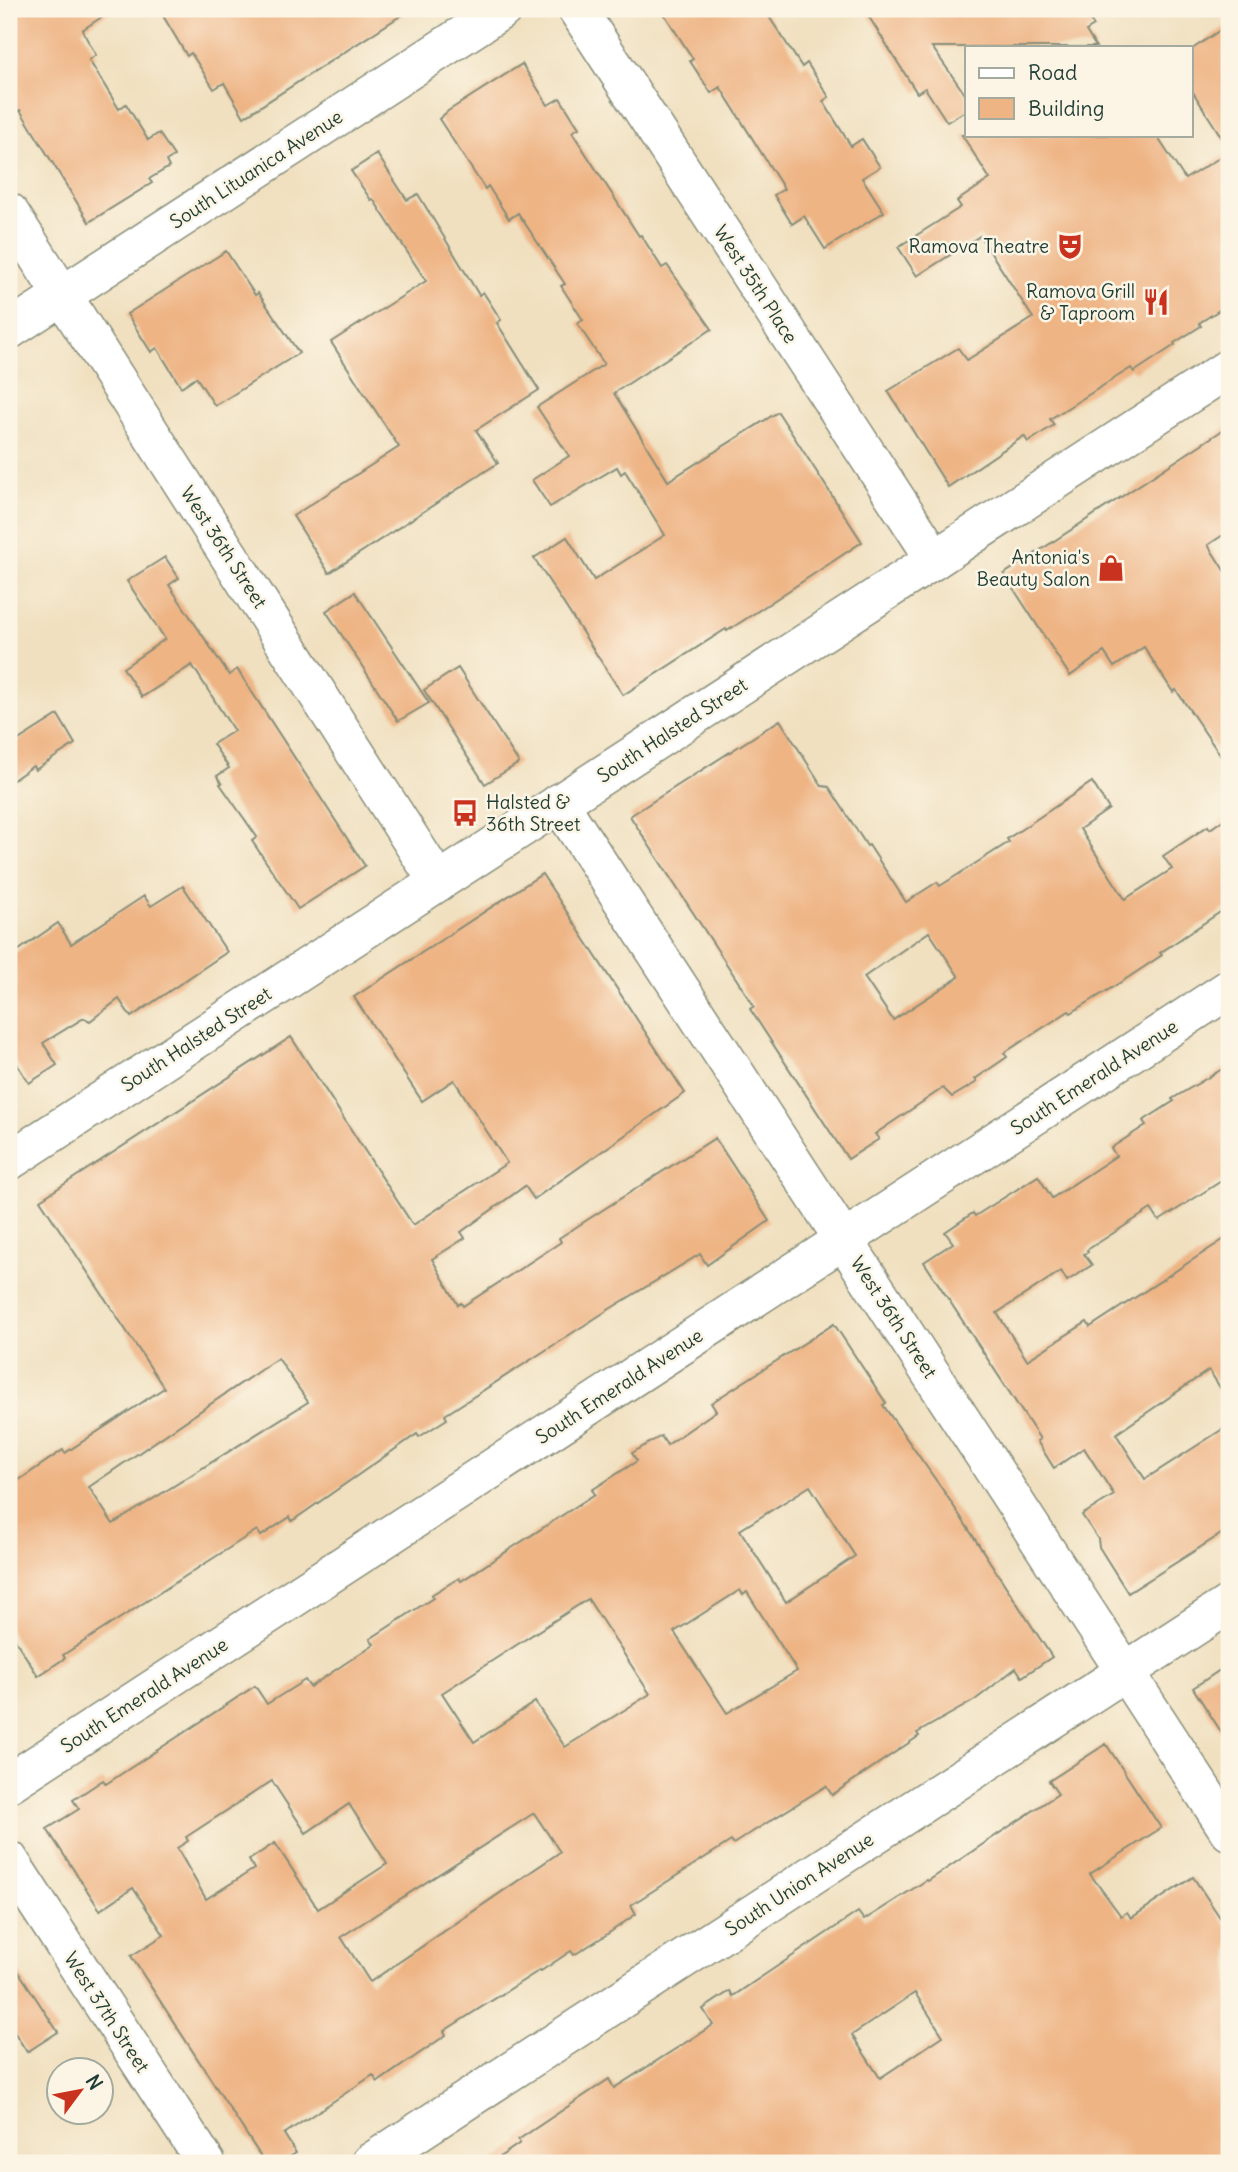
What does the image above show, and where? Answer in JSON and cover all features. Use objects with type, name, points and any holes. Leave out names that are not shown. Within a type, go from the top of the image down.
[{"type":"street","name":"South Lituanica Avenue","points":[[9,330],[503,9]]},
{"type":"street","name":"West 35th Place","points":[[578,9],[935,559]]},
{"type":"street","name":"West 36th Street","points":[[9,212],[438,882]]},
{"type":"street","name":"South Halsted Street","points":[[9,1161],[1229,368]]},
{"type":"street","name":"West 36th Street","points":[[559,803],[1229,1831]]},
{"type":"street","name":"South Emerald Avenue","points":[[9,1783],[1229,989]]},
{"type":"street","name":"South Union Avenue","points":[[370,2163],[1229,1604]]},
{"type":"street","name":"West 37th Street","points":[[9,1860],[206,2163]]},
{"type":"building","points":[[9,9],[114,9],[82,30],[96,55],[89,60],[119,109],[126,104],[148,140],[159,133],[174,156],[166,161],[169,167],[149,179],[152,183],[89,222],[20,110],[18,112],[9,98]]},
{"type":"building","points":[[159,9],[411,9],[244,117],[224,83],[214,89],[191,53],[187,56]]},
{"type":"building","points":[[661,9],[764,9],[802,67],[807,63],[829,97],[823,101],[851,146],[862,139],[880,167],[862,178],[884,212],[825,249],[804,216],[792,224],[774,195],[784,189],[720,87],[711,93]]},
{"type":"building","points":[[864,9],[1083,9],[1094,26],[1086,31],[1095,46],[932,47],[965,94],[965,111],[947,122],[925,88],[917,93]]},
{"type":"building","points":[[1229,24],[1229,149],[1192,91],[1192,49]]},
{"type":"building","points":[[522,64],[548,105],[560,98],[579,128],[572,132],[639,236],[641,235],[662,268],[667,265],[712,329],[614,393],[668,481],[778,412],[862,542],[727,631],[726,629],[623,695],[534,558],[567,537],[594,580],[665,535],[625,471],[621,474],[617,467],[550,507],[532,480],[569,456],[537,407],[604,364],[577,323],[583,320],[561,286],[565,284],[518,213],[509,219],[488,186],[485,189],[439,119]]},
{"type":"building","points":[[962,135],[1157,136],[1185,179],[1229,152],[1229,304],[1134,372],[1131,368],[1050,419],[1054,425],[1028,442],[1024,436],[948,487],[888,391],[958,348],[967,360],[1033,318],[980,236],[917,276],[898,247],[961,207],[957,201],[990,179]]},
{"type":"building","points":[[377,154],[407,200],[418,194],[479,295],[483,292],[501,320],[497,323],[539,390],[476,430],[498,463],[329,573],[293,516],[399,447],[331,342],[426,281],[373,199],[371,200],[351,171]]},
{"type":"building","points":[[226,251],[299,353],[215,406],[196,377],[181,387],[157,348],[151,352],[127,314]]},
{"type":"building","points":[[1229,426],[1229,531],[1208,545],[1229,578],[1229,768],[1176,690],[1173,692],[1144,647],[1114,667],[1104,652],[1070,676],[1004,574]]},
{"type":"building","points":[[165,557],[179,578],[169,585],[229,675],[237,669],[365,866],[298,909],[252,841],[257,837],[220,784],[222,783],[217,776],[229,768],[213,744],[234,731],[192,665],[142,697],[123,668],[165,639],[127,581]]},
{"type":"building","points":[[355,592],[429,703],[398,721],[326,611]]},
{"type":"building","points":[[458,668],[519,763],[485,784],[424,690]]},
{"type":"building","points":[[58,715],[75,744],[35,770],[33,766],[9,783],[9,746]]},
{"type":"building","points":[[780,720],[822,786],[829,787],[906,902],[937,882],[940,886],[1009,842],[1007,839],[1092,782],[1109,809],[1080,829],[1125,899],[1172,869],[1163,856],[1208,826],[1210,829],[1229,816],[1229,906],[1129,977],[1071,1013],[1069,1011],[1004,1053],[1007,1057],[975,1079],[977,1082],[952,1097],[943,1088],[875,1134],[879,1139],[848,1159],[750,1009],[754,1006],[630,816]],"holes":[[[929,932],[959,977],[893,1020],[864,977]]]},
{"type":"building","points":[[542,874],[685,1093],[534,1199],[525,1186],[461,1232],[465,1238],[432,1259],[458,1305],[461,1303],[463,1306],[561,1242],[559,1238],[715,1138],[769,1221],[707,1265],[700,1254],[608,1310],[445,1415],[447,1419],[419,1437],[417,1434],[292,1521],[290,1517],[261,1536],[257,1530],[63,1655],[65,1658],[38,1676],[9,1630],[9,1487],[63,1450],[65,1453],[164,1388],[40,1200],[291,1037],[413,1225],[507,1163],[454,1080],[422,1101],[354,997]],"holes":[[[278,1358],[308,1402],[113,1524],[89,1487]]]},
{"type":"building","points":[[183,886],[227,952],[131,1017],[119,999],[90,1021],[84,1018],[43,1043],[57,1065],[29,1083],[9,1052],[9,957],[58,923],[71,944],[144,896],[151,906]]},
{"type":"building","points":[[1229,1065],[1229,1176],[1159,1221],[1151,1209],[1087,1250],[1084,1254],[1092,1265],[1067,1281],[1061,1271],[997,1313],[1027,1360],[1087,1322],[1090,1327],[1229,1236],[1229,1402],[1209,1370],[1116,1434],[1145,1479],[1229,1425],[1229,1529],[1128,1593],[1082,1515],[1114,1495],[1084,1448],[1054,1468],[1037,1441],[1040,1439],[924,1262],[953,1243],[945,1232],[1038,1176],[1052,1198],[1116,1156],[1111,1148],[1146,1125],[1143,1121],[1174,1101],[1172,1099]]},
{"type":"building","points":[[834,1324],[886,1403],[883,1405],[945,1493],[1052,1657],[1022,1677],[1016,1668],[975,1700],[917,1733],[919,1736],[832,1795],[826,1786],[676,1876],[631,1905],[636,1914],[606,1935],[574,1955],[571,1951],[444,2031],[446,2035],[378,2082],[373,2075],[284,2134],[296,2153],[280,2163],[265,2163],[131,1956],[164,1935],[133,1888],[100,1910],[47,1829],[79,1809],[73,1800],[103,1780],[106,1784],[255,1686],[267,1704],[305,1680],[310,1687],[374,1644],[370,1639],[433,1598],[431,1595],[459,1578],[461,1581],[595,1494],[592,1490],[637,1461],[632,1453],[661,1436],[667,1445],[716,1411],[711,1403]],"holes":[[[810,1486],[855,1556],[786,1602],[740,1530]],[[740,1590],[743,1595],[747,1592],[797,1671],[727,1713],[674,1632]],[[588,1599],[650,1694],[565,1747],[535,1702],[474,1742],[442,1693]],[[272,1781],[306,1833],[349,1804],[387,1864],[318,1909],[275,1843],[249,1860],[254,1869],[206,1899],[177,1848],[188,1841],[186,1837]],[[534,1813],[560,1852],[370,1982],[341,1937]]]},
{"type":"building","points":[[1220,1670],[1229,1684],[1229,1744],[1193,1688]]},
{"type":"building","points":[[1106,1744],[1161,1828],[1090,1874],[1121,1916],[1127,1912],[1131,1918],[1193,1877],[1229,1931],[1229,2163],[491,2163],[520,2143],[518,2140],[609,2079],[614,2088],[713,2025],[703,2009],[730,1991],[733,1996],[858,1912],[864,1920],[928,1881],[1058,1794],[1049,1781]],"holes":[[[915,1993],[943,2036],[880,2078],[852,2035]]]},
{"type":"building","points":[[9,1957],[58,2032],[27,2052],[9,2024]]},
{"type":"place","name":"Ramova Theatre","points":[[1070,246]]},
{"type":"place","name":"Ramova Grill & Taproom","points":[[1156,302]]},
{"type":"place","name":"Antonia's Beauty Salon","points":[[1111,568]]},
{"type":"place","name":"Halsted & 36th Street","points":[[465,813]]}]
